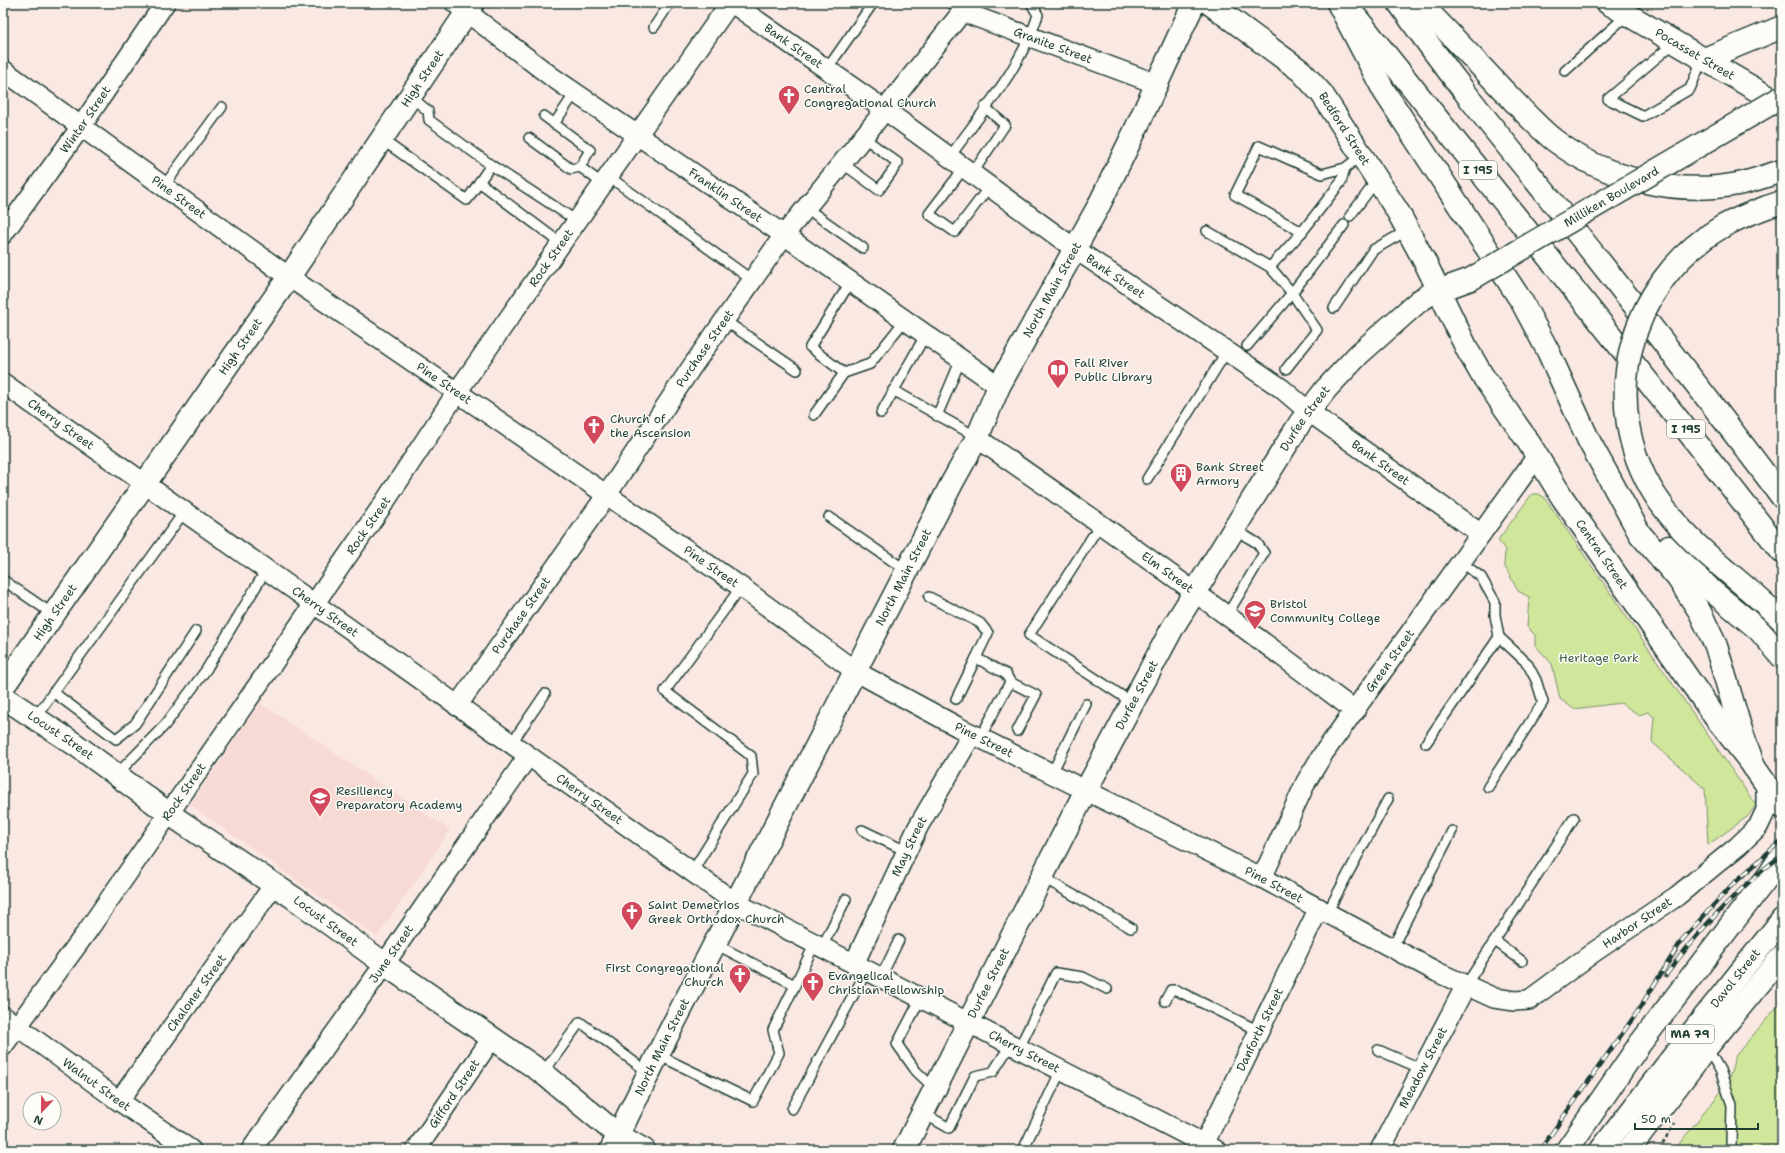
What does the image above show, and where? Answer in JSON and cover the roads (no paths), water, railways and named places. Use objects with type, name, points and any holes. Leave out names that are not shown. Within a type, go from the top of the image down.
[{"type":"main road","name":"North Main Street","points":[[614,1143],[714,944],[906,571],[977,438],[999,386],[1104,194],[1194,3]]},
{"type":"main road","name":"Bedford Street","points":[[1209,3],[1283,57],[1309,79],[1324,98],[1354,162],[1377,179],[1408,230],[1438,290]]},
{"type":"main road","points":[[1338,3],[1384,91],[1522,302],[1548,351],[1589,441],[1640,534],[1690,595],[1709,629],[1760,776]]},
{"type":"main road","name":"I 195","points":[[1346,3],[1782,552]]},
{"type":"main road","name":"I 195","points":[[1399,3],[1468,96],[1695,381],[1782,497]]},
{"type":"main road","points":[[1420,3],[1538,126],[1572,152],[1591,163],[1629,178],[1664,186],[1684,188],[1738,184],[1782,171]]},
{"type":"main road","name":"Pocasset Street","points":[[1608,3],[1702,60],[1782,105]]},
{"type":"main road","name":"High Street","points":[[3,687],[146,485],[289,277],[410,96],[465,6]]},
{"type":"main road","points":[[1702,60],[1782,27]]},
{"type":"main road","name":"Milliken Boulevard","points":[[1438,290],[1465,282],[1782,97]]},
{"type":"main road","points":[[1775,204],[1720,229],[1682,259],[1661,283],[1646,307],[1634,337],[1626,368],[1625,398],[1629,432],[1639,465],[1655,495],[1684,532],[1782,620]]},
{"type":"main road","name":"Durfee Street","points":[[904,1150],[1086,790],[1173,627],[1233,528],[1308,411],[1336,378],[1371,342],[1419,301],[1438,290]]},
{"type":"main road","name":"Central Street","points":[[1438,290],[1468,351],[1482,375],[1537,456],[1562,496],[1715,717],[1782,807]]},
{"type":"main road","points":[[1601,462],[1651,526],[1684,564],[1712,591],[1759,630],[1782,657]]},
{"type":"main road","name":"Locust Street","points":[[3,697],[116,774],[168,813],[274,885],[543,1074],[614,1143],[644,1150]]},
{"type":"main road","points":[[1572,1144],[1638,1045],[1769,875],[1782,855]]},
{"type":"main road","name":"Davol Street","points":[[1601,1150],[1782,920]]},
{"type":"main road","name":"Davol Street","points":[[1629,1150],[1707,1048],[1782,956]]},
{"type":"street","name":"Winter Street","points":[[3,234],[81,126],[165,3]]},
{"type":"street","name":"Bank Street","points":[[731,3],[885,110],[1075,249],[1281,388],[1308,411],[1481,534]]},
{"type":"street","name":"Rock Street","points":[[3,1046],[10,1021],[86,933],[382,506],[457,392],[731,3]]},
{"type":"street","name":"Franklin Street","points":[[465,6],[575,93],[636,136],[784,235],[999,386]]},
{"type":"street","name":"Granite Street","points":[[961,6],[1031,38],[1157,84]]},
{"type":"street","name":"Purchase Street","points":[[457,706],[606,496],[724,320],[784,235],[885,110],[961,6]]},
{"type":"street","name":"Pine Street","points":[[3,70],[289,277],[606,496],[741,587],[855,671],[976,736],[1262,878],[1392,948],[1466,985]]},
{"type":"street","name":"Cherry Street","points":[[3,383],[736,903],[1015,1046],[1207,1148]]},
{"type":"street","name":"Elm Street","points":[[977,438],[1101,523],[1227,614],[1355,711]]},
{"type":"street","name":"Green Street","points":[[1262,878],[1306,782],[1537,456]]},
{"type":"street","name":"May Street","points":[[867,970],[906,851],[918,827],[976,736]]},
{"type":"street","name":"June Street","points":[[251,1150],[385,964],[528,756]]},
{"type":"street","name":"Harbor Street","points":[[1466,985],[1494,998],[1515,1001],[1529,1000],[1594,952],[1676,896],[1738,846],[1758,827],[1765,816],[1767,804],[1760,776]]},
{"type":"street","name":"Chaloner Street","points":[[120,1101],[274,885]]},
{"type":"street","name":"Danforth Street","points":[[1207,1148],[1259,1031],[1323,911]]},
{"type":"street","name":"Meadow Street","points":[[1380,1150],[1466,985]]},
{"type":"street","name":"Walnut Street","points":[[10,1021],[120,1101],[171,1144],[191,1150]]},
{"type":"street","name":"Gifford Street","points":[[416,1150],[492,1038]]},
{"type":"lane","points":[[654,28],[670,3]]},
{"type":"lane","points":[[827,69],[873,3]]},
{"type":"lane","points":[[962,167],[986,107],[1017,62],[1031,38],[1038,15],[1031,3]]},
{"type":"lane","points":[[1565,71],[1627,15]]},
{"type":"lane","points":[[1674,43],[1608,99],[1643,116],[1690,89],[1702,60]]},
{"type":"lane","points":[[554,124],[575,93]]},
{"type":"lane","points":[[410,96],[428,111],[428,120],[491,165],[577,221]]},
{"type":"lane","points":[[164,186],[222,107]]},
{"type":"lane","points":[[986,107],[1005,124],[962,167],[929,214],[955,232],[989,187]]},
{"type":"lane","points":[[544,116],[590,150],[580,167]]},
{"type":"lane","points":[[842,163],[879,190],[898,163],[863,137]]},
{"type":"lane","points":[[529,138],[571,169],[580,167],[606,180],[752,280]]},
{"type":"lane","points":[[381,139],[467,200],[491,165]]},
{"type":"lane","points":[[1302,232],[1235,195],[1259,146],[1322,174],[1354,162]]},
{"type":"lane","points":[[1270,267],[1302,232],[1341,182],[1354,162]]},
{"type":"lane","points":[[1350,216],[1377,179]]},
{"type":"lane","points":[[479,182],[562,244]]},
{"type":"lane","points":[[806,208],[863,248]]},
{"type":"lane","points":[[1247,346],[1292,293],[1344,225]]},
{"type":"lane","points":[[1207,230],[1270,267],[1292,293],[1317,330],[1286,369]]},
{"type":"lane","points":[[1334,308],[1373,250],[1408,230]]},
{"type":"lane","points":[[844,373],[810,347],[850,281]]},
{"type":"lane","points":[[724,320],[797,370]]},
{"type":"lane","points":[[814,415],[844,373],[870,364],[905,320]]},
{"type":"lane","points":[[881,413],[926,334]]},
{"type":"lane","points":[[1147,479],[1227,351]]},
{"type":"lane","points":[[937,416],[961,359]]},
{"type":"lane","points":[[893,390],[977,438]]},
{"type":"lane","points":[[35,718],[184,512]]},
{"type":"lane","points":[[829,517],[906,571]]},
{"type":"lane","points":[[1101,523],[1030,635],[1133,702]]},
{"type":"lane","points":[[1227,614],[1264,553],[1256,543],[1233,528]]},
{"type":"lane","points":[[1461,562],[1481,577],[1495,602],[1498,637],[1527,663],[1536,680],[1543,702],[1488,787]]},
{"type":"lane","points":[[116,774],[165,725],[206,670],[266,570]]},
{"type":"lane","points":[[3,580],[54,615]]},
{"type":"lane","points":[[692,872],[753,774],[751,756],[665,691],[741,587]]},
{"type":"lane","points":[[929,596],[980,623],[988,632],[956,699]]},
{"type":"lane","points":[[53,692],[116,739],[135,724],[196,632]]},
{"type":"lane","points":[[1426,743],[1498,637]]},
{"type":"lane","points":[[976,658],[1006,674],[1010,682],[1036,695],[1017,731]]},
{"type":"lane","points":[[976,736],[1010,682]]},
{"type":"lane","points":[[511,744],[545,694]]},
{"type":"lane","points":[[1052,773],[1086,704]]},
{"type":"lane","points":[[1323,911],[1388,799]]},
{"type":"lane","points":[[1466,985],[1574,818]]},
{"type":"lane","points":[[862,830],[906,851]]},
{"type":"lane","points":[[1392,948],[1452,831]]},
{"type":"lane","points":[[1042,877],[1130,928]]},
{"type":"lane","points":[[543,1074],[580,1022],[653,1064],[753,1101],[779,1053],[773,1030],[795,985],[846,899]]},
{"type":"lane","points":[[792,1109],[867,970],[899,940]]},
{"type":"lane","points":[[1495,941],[1522,961]]},
{"type":"lane","points":[[714,944],[795,985]]},
{"type":"lane","points":[[923,1113],[949,1128],[975,1076],[993,1072],[1015,1046],[1056,972],[1083,976],[1107,989]]},
{"type":"lane","points":[[1165,1001],[1171,990],[1176,990],[1259,1031]]},
{"type":"lane","points":[[921,998],[897,1044],[916,1071],[935,1089]]},
{"type":"lane","points":[[1707,1048],[1720,1070],[1732,1105],[1731,1146],[1727,1150]]},
{"type":"lane","points":[[1378,1050],[1422,1069]]},
{"type":"lane","points":[[1023,1150],[1061,1070]]},
{"type":"railway","points":[[1540,1150],[1636,1014],[1682,940],[1730,887],[1782,840]]},
{"type":"railway","points":[[1666,975],[1705,926],[1750,881],[1782,855]]},
{"type":"place","name":"Central Congregational Church","points":[[789,116]]},
{"type":"place","name":"Fall River Public Library","points":[[1058,390]]},
{"type":"place","name":"Church of the Ascension","points":[[594,446]]},
{"type":"place","name":"Bank Street Armory","points":[[1181,494]]},
{"type":"place","name":"Bristol Community College","points":[[1255,630]]},
{"type":"place","name":"Resiliency Preparatory Academy","points":[[320,818]]},
{"type":"place","name":"Saint Demetrios Greek Orthodox Church","points":[[632,932]]},
{"type":"place","name":"First Congregational Church","points":[[740,994]]},
{"type":"place","name":"Evangelical Christian Fellowship","points":[[813,1002]]},
{"type":"park label","name":"Heritage Park","points":[[1599,658]]}]
